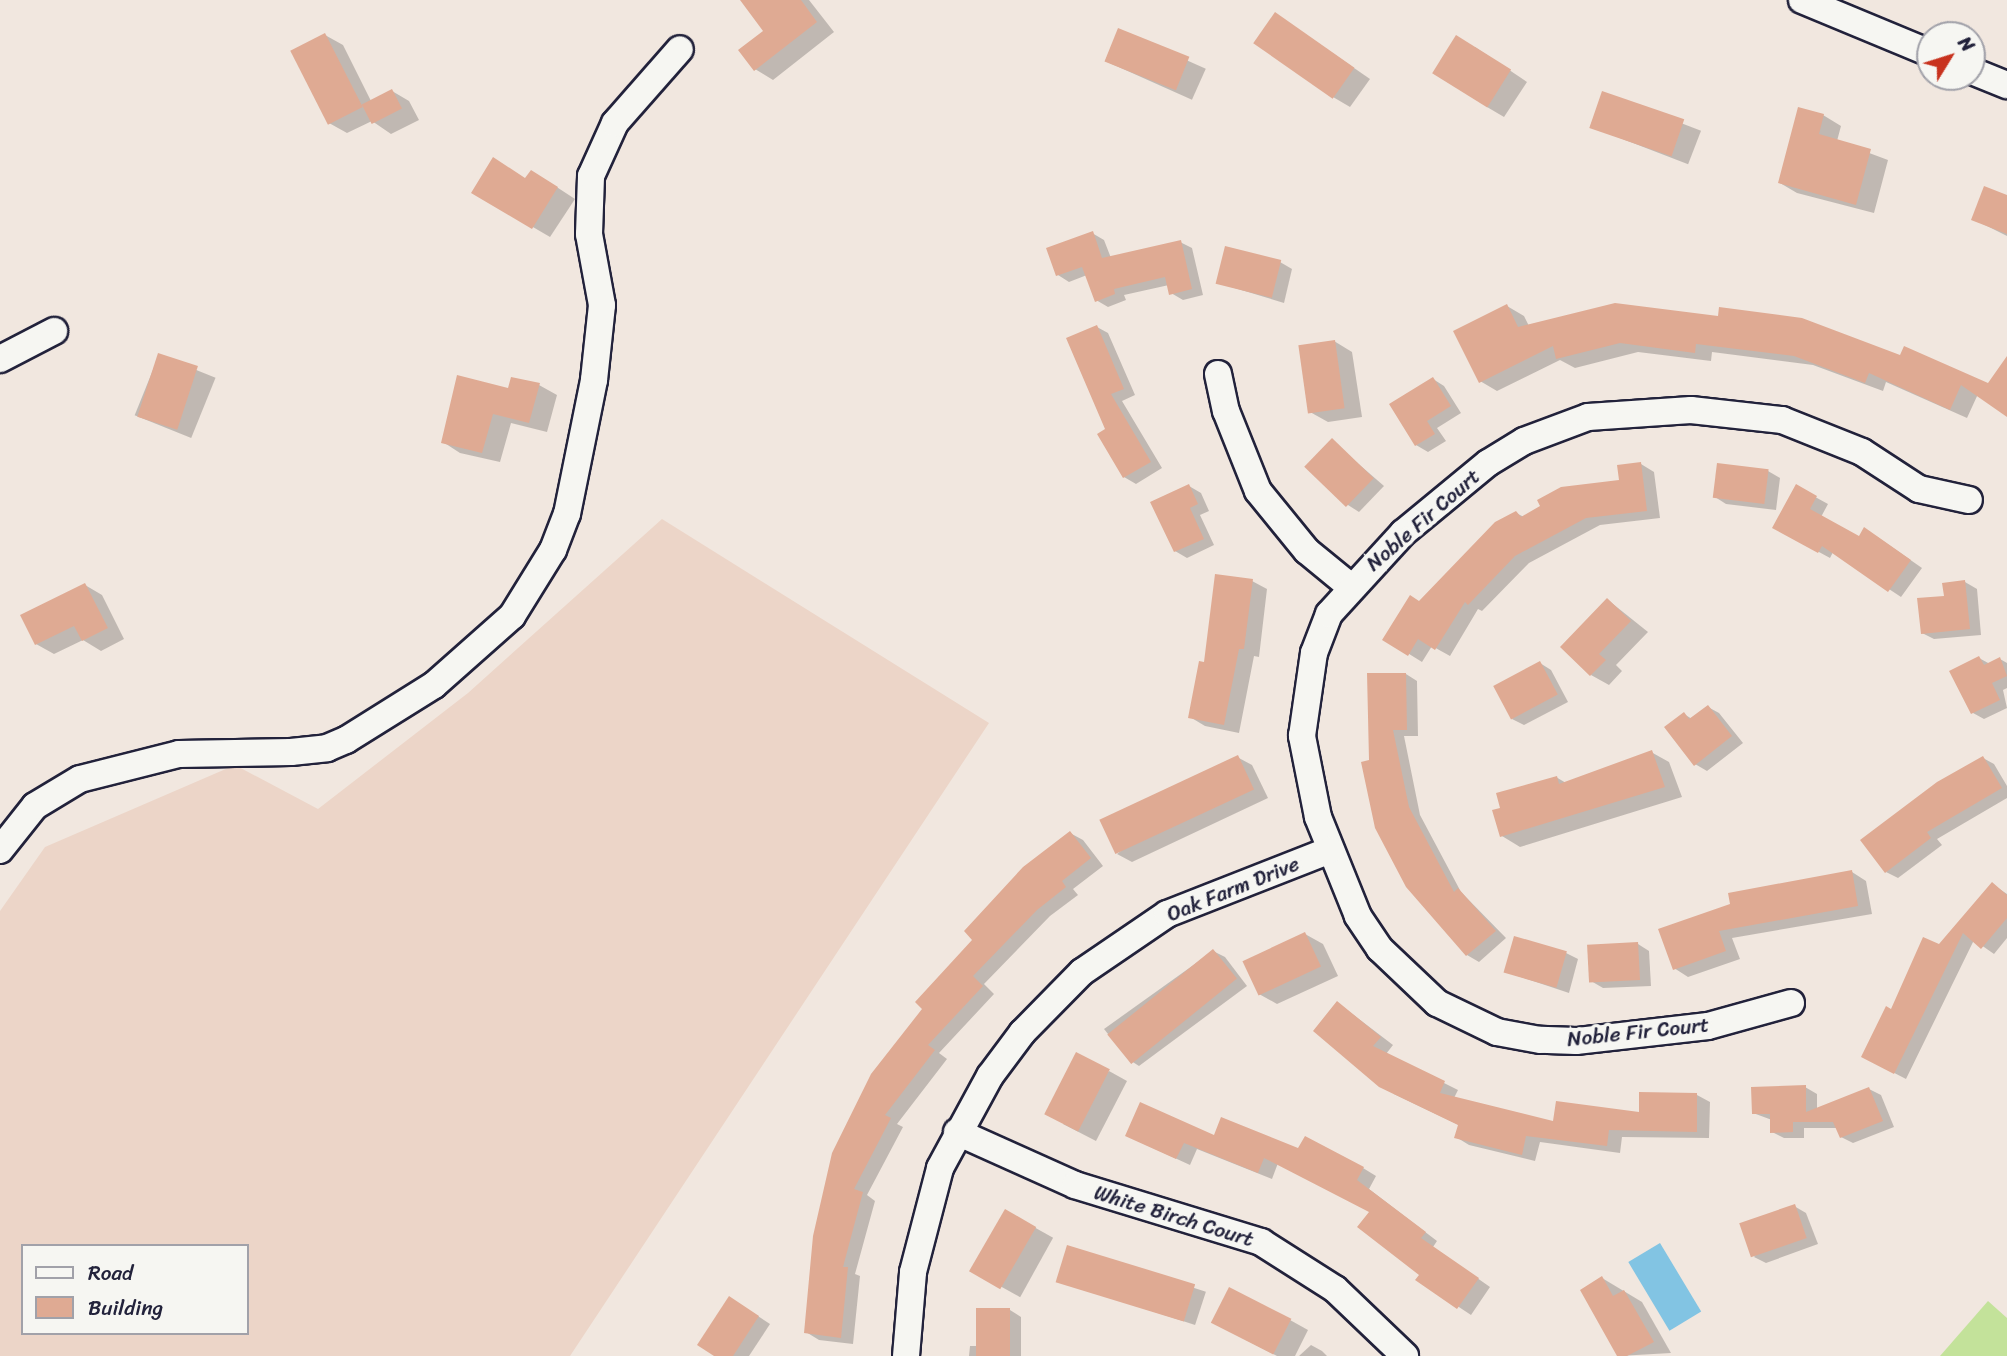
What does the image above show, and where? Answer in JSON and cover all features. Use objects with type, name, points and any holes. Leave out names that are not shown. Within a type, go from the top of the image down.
[{"type":"street","points":[[1802,0],[1916,47]]},
{"type":"street","points":[[0,850],[35,806],[60,789],[93,775],[179,754],[327,748],[346,740],[434,685],[512,615],[535,584],[567,514],[594,380],[602,305],[589,234],[591,176],[615,123],[680,49]]},
{"type":"street","points":[[1986,77],[2007,85]]},
{"type":"street","points":[[0,359],[54,331]]},
{"type":"street","points":[[1218,374],[1230,423],[1258,491],[1307,551],[1351,587]]},
{"type":"street","name":"Noble Fir Court","points":[[1791,1003],[1708,1026],[1576,1041],[1497,1032],[1437,1003],[1389,959],[1358,916],[1330,850],[1304,760],[1302,736],[1314,653],[1329,614],[1403,533],[1488,463],[1524,441],[1588,417],[1691,410],[1782,420],[1862,452],[1919,489],[1969,500]]},
{"type":"street","name":"Oak Farm Drive","points":[[906,1356],[913,1272],[925,1213],[957,1132],[1022,1033],[1083,972],[1124,941],[1223,889],[1330,850]]},
{"type":"street","name":"White Birch Court","points":[[957,1132],[1075,1185],[1261,1242],[1335,1289],[1405,1356]]},
{"type":"shaded area","points":[[662,519],[989,723],[570,1356],[0,1356],[0,911],[45,847],[235,765],[318,809],[468,693]]},
{"type":"green space","points":[[1988,1301],[2007,1318],[2007,1356],[1940,1356]]},
{"type":"water","points":[[1660,1243],[1701,1312],[1669,1331],[1628,1262]]},
{"type":"building","points":[[740,0],[801,0],[817,22],[754,71],[738,50],[763,31]]},
{"type":"building","points":[[1275,12],[1354,68],[1333,99],[1253,43]]},
{"type":"building","points":[[1118,28],[1189,57],[1176,90],[1105,61]]},
{"type":"building","points":[[325,33],[363,107],[328,125],[290,51]]},
{"type":"building","points":[[1456,35],[1511,69],[1487,108],[1432,73]]},
{"type":"building","points":[[392,89],[402,109],[372,124],[362,104]]},
{"type":"building","points":[[1602,91],[1684,119],[1672,156],[1589,128]]},
{"type":"building","points":[[1798,107],[1824,114],[1819,134],[1871,149],[1856,205],[1778,183]]},
{"type":"building","points":[[493,157],[525,178],[531,170],[558,187],[532,229],[471,193]]},
{"type":"building","points":[[1984,186],[2007,195],[2007,234],[1971,220]]},
{"type":"building","points":[[1093,231],[1102,258],[1181,240],[1192,289],[1169,295],[1165,277],[1114,289],[1115,294],[1095,302],[1082,267],[1056,276],[1046,248]]},
{"type":"building","points":[[1225,246],[1281,260],[1272,298],[1216,284]]},
{"type":"building","points":[[1615,303],[1718,316],[1719,307],[1802,318],[1900,355],[1904,346],[1988,383],[2007,356],[2007,417],[1961,385],[1950,410],[1869,373],[1865,383],[1794,356],[1696,344],[1695,353],[1620,343],[1556,359],[1553,346],[1479,383],[1453,331],[1507,304],[1518,327]]},
{"type":"building","points":[[1097,325],[1124,389],[1111,394],[1151,462],[1123,478],[1097,434],[1105,429],[1066,338]]},
{"type":"building","points":[[1335,340],[1345,408],[1308,413],[1298,345]]},
{"type":"building","points":[[158,353],[198,366],[177,430],[137,417]]},
{"type":"building","points":[[457,375],[508,388],[511,377],[540,383],[529,423],[493,414],[482,453],[441,443]]},
{"type":"building","points":[[1433,377],[1451,406],[1427,421],[1435,434],[1415,446],[1389,404]]},
{"type":"building","points":[[1332,438],[1374,478],[1346,507],[1304,467]]},
{"type":"building","points":[[1641,462],[1647,511],[1586,518],[1515,556],[1468,605],[1465,602],[1435,650],[1418,639],[1408,656],[1382,640],[1410,595],[1419,601],[1495,522],[1516,511],[1521,517],[1540,506],[1537,500],[1561,487],[1619,480],[1617,465]]},
{"type":"building","points":[[1717,463],[1769,469],[1764,504],[1713,498]]},
{"type":"building","points":[[1189,484],[1198,504],[1190,508],[1204,539],[1174,552],[1150,502]]},
{"type":"building","points":[[1796,484],[1817,496],[1810,509],[1859,536],[1864,527],[1911,560],[1888,592],[1822,546],[1818,553],[1772,528]]},
{"type":"building","points":[[1215,574],[1253,579],[1244,649],[1239,649],[1224,725],[1188,718],[1199,661],[1204,662]]},
{"type":"building","points":[[1965,580],[1970,629],[1921,634],[1917,598],[1944,596],[1942,583]]},
{"type":"building","points":[[85,583],[108,628],[82,641],[74,626],[35,645],[20,615]]},
{"type":"building","points":[[1607,598],[1631,621],[1599,654],[1606,660],[1590,676],[1560,647]]},
{"type":"building","points":[[1979,656],[1984,665],[2000,657],[2007,676],[1992,683],[2000,700],[1971,714],[1949,671]]},
{"type":"building","points":[[1540,661],[1558,695],[1511,719],[1493,686]]},
{"type":"building","points":[[1367,673],[1406,673],[1407,730],[1393,730],[1409,807],[1454,892],[1458,888],[1496,931],[1466,956],[1406,887],[1375,828],[1361,762],[1369,760]]},
{"type":"building","points":[[1708,705],[1732,736],[1694,766],[1664,727],[1684,712],[1689,719]]},
{"type":"building","points":[[1652,750],[1665,787],[1500,837],[1492,810],[1500,808],[1496,793],[1557,776],[1559,784]]},
{"type":"building","points":[[1238,755],[1254,789],[1115,854],[1099,820]]},
{"type":"building","points":[[1983,756],[2002,788],[1927,832],[1931,838],[1885,873],[1860,840],[1937,782]]},
{"type":"building","points":[[1070,831],[1091,858],[1062,881],[1066,887],[1037,910],[973,976],[983,986],[928,1045],[935,1050],[885,1115],[891,1118],[854,1189],[863,1192],[843,1267],[848,1267],[841,1338],[804,1333],[813,1236],[832,1153],[871,1074],[922,1009],[915,1002],[972,940],[964,931],[1023,867]]},
{"type":"building","points":[[1852,870],[1858,906],[1719,931],[1726,951],[1673,970],[1658,929],[1730,904],[1728,893]]},
{"type":"building","points":[[1992,882],[2007,895],[2007,918],[1981,949],[1963,933],[1894,1074],[1861,1057],[1886,1006],[1891,1009],[1923,937],[1939,944]]},
{"type":"building","points":[[1305,932],[1321,966],[1259,996],[1242,961]]},
{"type":"building","points":[[1514,936],[1567,951],[1556,988],[1504,973]]},
{"type":"building","points":[[1638,942],[1640,980],[1589,983],[1587,945]]},
{"type":"building","points":[[1213,949],[1237,979],[1131,1064],[1107,1035]]},
{"type":"building","points":[[1337,1001],[1381,1037],[1373,1046],[1445,1081],[1440,1093],[1553,1121],[1556,1101],[1639,1112],[1639,1092],[1697,1093],[1697,1132],[1609,1130],[1607,1146],[1526,1136],[1522,1155],[1454,1138],[1458,1125],[1379,1087],[1313,1031]]},
{"type":"building","points":[[1076,1052],[1110,1069],[1078,1132],[1044,1114]]},
{"type":"building","points":[[1806,1085],[1806,1112],[1869,1087],[1883,1121],[1840,1138],[1833,1122],[1793,1122],[1793,1132],[1770,1133],[1770,1114],[1752,1114],[1751,1087]]},
{"type":"building","points":[[1140,1102],[1214,1135],[1221,1117],[1298,1148],[1305,1136],[1364,1167],[1357,1180],[1426,1232],[1421,1238],[1479,1278],[1457,1309],[1415,1280],[1419,1275],[1357,1227],[1369,1212],[1264,1158],[1258,1173],[1184,1143],[1176,1159],[1125,1136]]},
{"type":"building","points":[[1795,1204],[1807,1238],[1751,1257],[1739,1223]]},
{"type":"building","points":[[1005,1209],[1036,1227],[1000,1289],[969,1271]]},
{"type":"building","points":[[1067,1245],[1195,1284],[1184,1321],[1056,1282]]},
{"type":"building","points":[[1602,1276],[1613,1296],[1624,1290],[1654,1342],[1627,1356],[1617,1356],[1580,1290]]},
{"type":"building","points":[[1229,1287],[1291,1319],[1273,1354],[1211,1323]]},
{"type":"building","points":[[729,1296],[759,1316],[733,1356],[714,1356],[697,1345]]},
{"type":"building","points":[[976,1308],[1010,1308],[1010,1356],[976,1356]]}]
